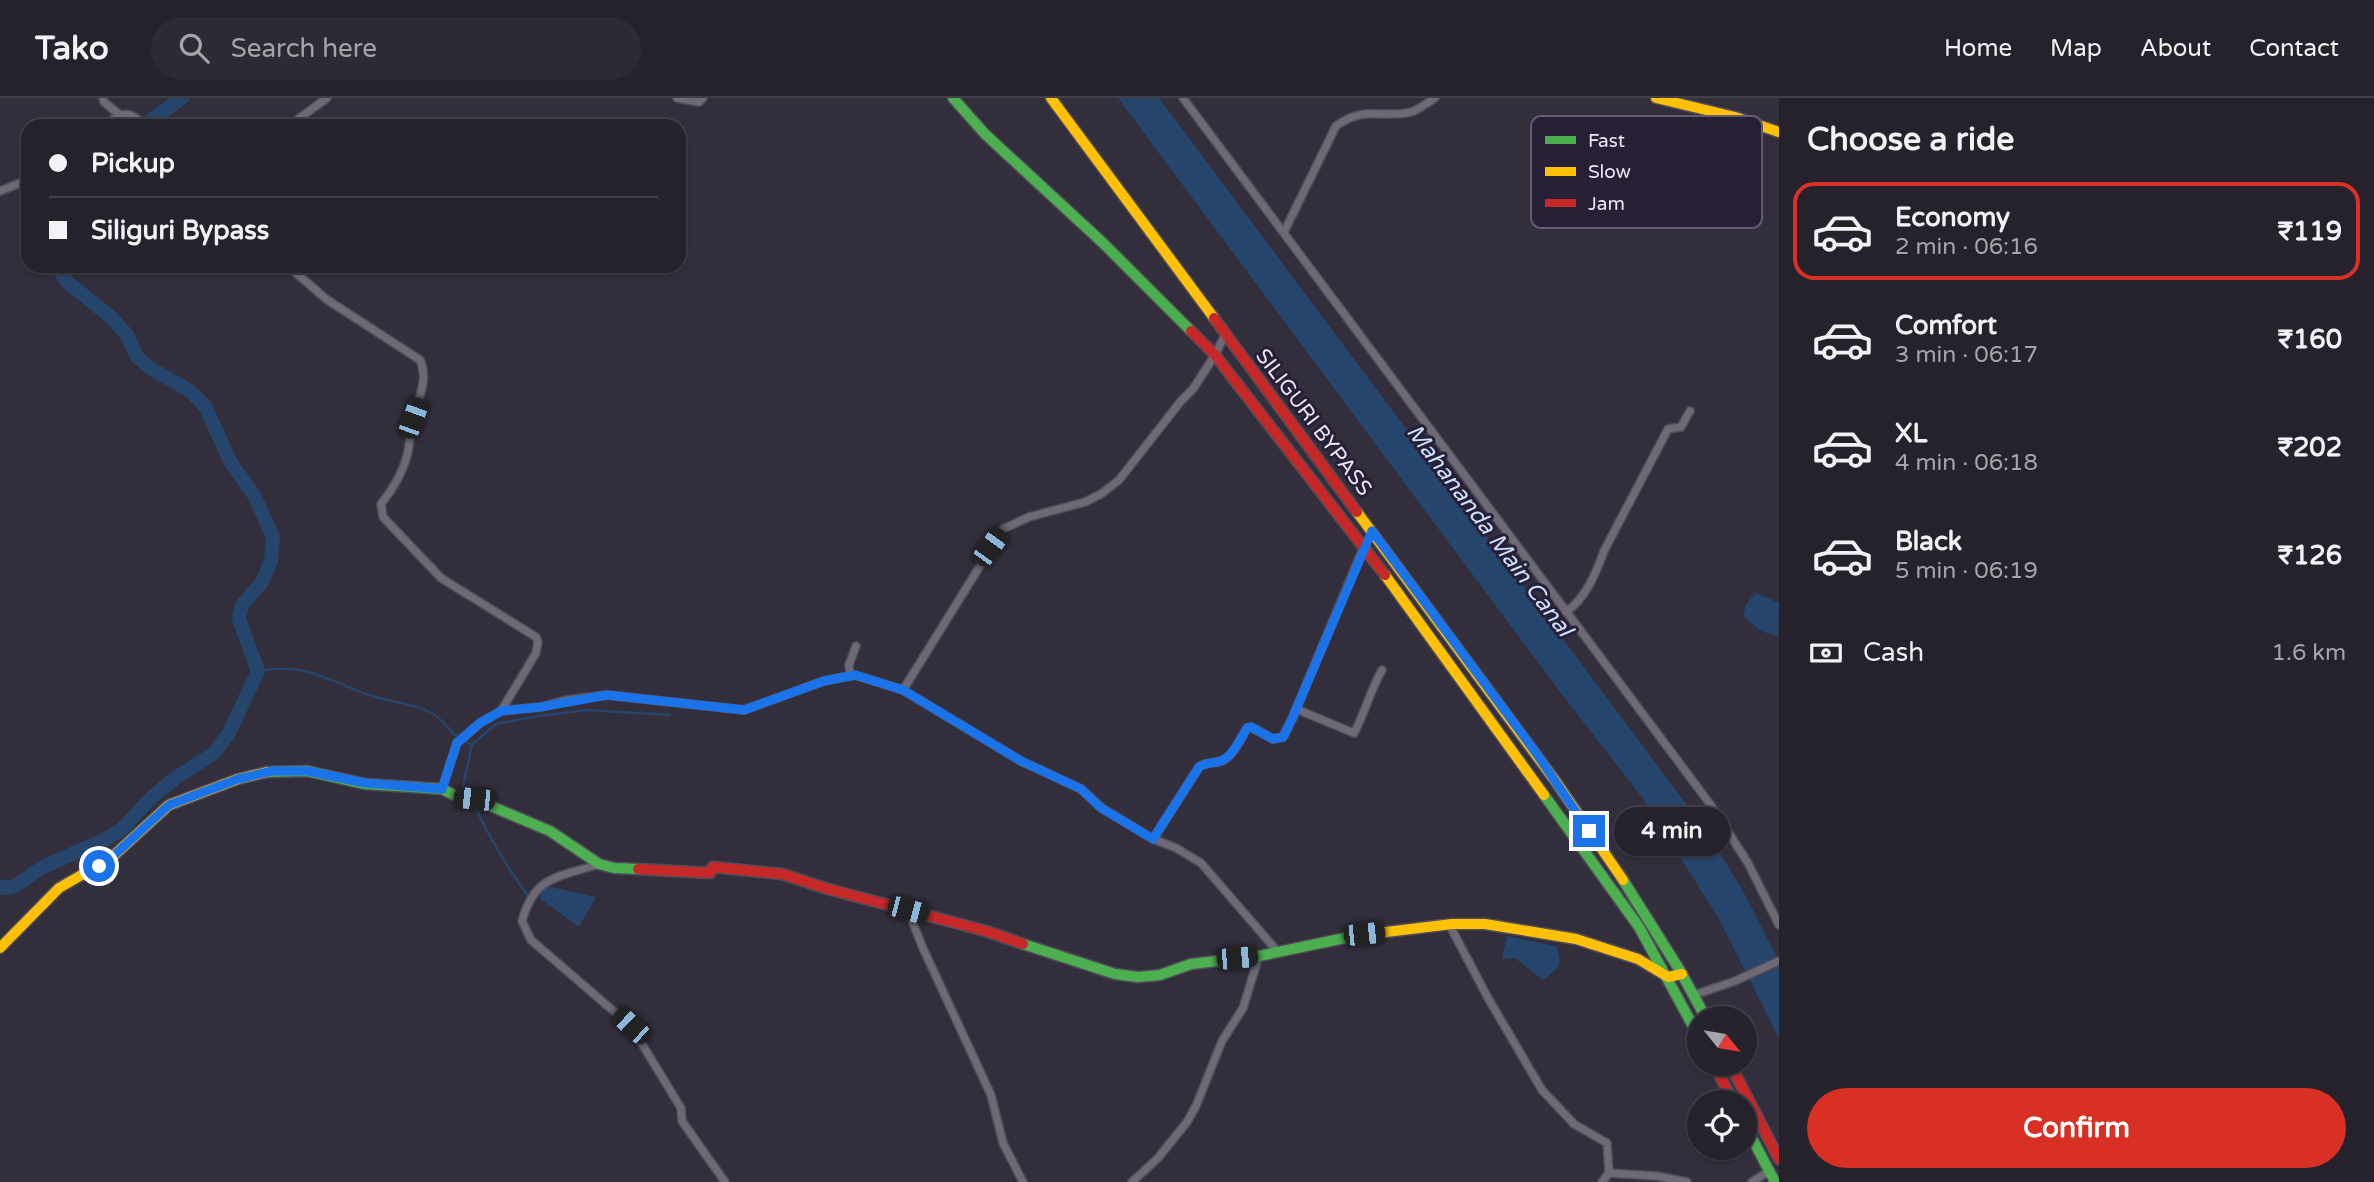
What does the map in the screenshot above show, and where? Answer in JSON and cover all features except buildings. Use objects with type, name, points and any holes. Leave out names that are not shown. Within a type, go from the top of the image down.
[{"type":"main road","points":[[953,98],[985,134],[1103,243],[1215,355],[1364,546],[1639,927],[1687,1014]]},
{"type":"main road","name":"SILIGURI BYPASS","points":[[1051,98],[1536,753],[1624,884],[1700,1006]]},
{"type":"main road","points":[[1656,98],[1731,116]]},
{"type":"main road","points":[[1762,126],[1779,132]]},
{"type":"main road","points":[[0,948],[59,888],[111,858],[169,805],[238,779],[272,771],[307,771],[365,783],[442,789],[458,797],[474,799],[550,831],[598,864],[710,873],[713,867],[782,874],[986,931],[1115,974],[1160,975],[1191,964],[1259,956],[1364,934],[1449,924],[1485,924],[1576,939],[1638,959],[1668,977],[1682,974]]},
{"type":"main road","points":[[1736,1076],[1779,1159]]},
{"type":"main road","points":[[1757,1148],[1775,1182]]},
{"type":"street","points":[[103,98],[104,102],[120,115]]},
{"type":"street","points":[[298,119],[327,98]]},
{"type":"street","points":[[677,98],[699,102],[703,98]]},
{"type":"street","points":[[1183,98],[1710,804],[1748,863],[1779,925]]},
{"type":"street","points":[[1284,232],[1336,126],[1348,117],[1364,113],[1412,112],[1435,98]]},
{"type":"street","points":[[114,119],[126,113],[138,119]]},
{"type":"street","points":[[0,191],[21,183]]},
{"type":"street","points":[[296,273],[326,299],[421,360],[425,371],[407,456],[398,481],[381,505],[383,516],[441,579],[536,637],[538,642],[536,653],[501,711],[464,735],[457,743],[442,789]]},
{"type":"street","points":[[903,690],[1003,529],[1029,517],[1085,502],[1119,480],[1193,388],[1225,335]]},
{"type":"street","points":[[1566,611],[1579,599],[1597,570],[1604,551],[1668,429],[1681,427],[1690,411]]},
{"type":"street","points":[[1153,839],[1199,767],[1206,762],[1221,761],[1230,754],[1247,728],[1251,727],[1273,739],[1283,737],[1372,531]]},
{"type":"street","points":[[850,676],[849,665],[856,646]]},
{"type":"street","points":[[1297,709],[1354,733],[1382,670]]},
{"type":"street","points":[[501,711],[607,695],[744,710],[824,681],[855,675],[903,690],[1021,761],[1081,789],[1101,808],[1153,839],[1176,848],[1201,863],[1278,952]]},
{"type":"street","points":[[598,864],[543,883],[527,904],[522,921],[531,940],[631,1026],[681,1108],[682,1121],[725,1182]]},
{"type":"street","points":[[908,910],[991,1095],[1003,1143],[1023,1182]]},
{"type":"street","points":[[1449,924],[1488,998],[1542,1090],[1574,1124],[1607,1143],[1609,1173],[1602,1182]]},
{"type":"street","points":[[1132,1182],[1158,1158],[1187,1122],[1196,1106],[1222,1041],[1243,1008],[1259,956]]},
{"type":"street","points":[[1694,995],[1735,981],[1779,961]]},
{"type":"street","points":[[1752,1182],[1769,1171]]},
{"type":"street","points":[[1609,1173],[1657,1176],[1687,1182]]},
{"type":"water","points":[[1118,98],[1159,98],[1710,836],[1744,893],[1779,961],[1779,1038],[1719,919],[1644,800],[1560,692]]},
{"type":"water","points":[[1756,593],[1779,603],[1778,637],[1759,630],[1743,616],[1746,604]]},
{"type":"water","points":[[546,886],[596,897],[579,927],[540,899]]},
{"type":"water","points":[[1507,936],[1556,946],[1558,966],[1543,980],[1515,958],[1502,959]]},
{"type":"waterway","points":[[153,119],[182,98]]},
{"type":"waterway","points":[[0,886],[15,886],[43,867],[106,839],[122,829],[151,798],[174,779],[214,753],[229,733],[258,671],[239,619],[242,605],[262,582],[271,561],[273,537],[254,495],[231,463],[205,406],[190,391],[150,368],[137,357],[127,335],[112,318],[67,282],[61,273]]},
{"type":"waterway","points":[[258,671],[304,671],[372,696],[416,707],[430,712],[460,739],[472,744],[496,724],[539,716],[586,710],[670,715]]},
{"type":"waterway","points":[[469,795],[463,786],[472,745]]},
{"type":"waterway","points":[[474,804],[499,852],[529,897]]},
{"type":"traffic: fast","points":[[953,98],[985,134],[1103,243],[1191,331]]},
{"type":"traffic: fast","points":[[267,772],[307,771],[365,784],[442,789],[458,797],[474,799],[550,831],[599,864],[638,869]]},
{"type":"traffic: fast","points":[[1544,795],[1639,927],[1687,1015]]},
{"type":"traffic: fast","points":[[1623,880],[1699,1006]]},
{"type":"traffic: fast","points":[[1023,944],[1115,974],[1138,977],[1160,975],[1191,964],[1259,956],[1364,934],[1386,932]]},
{"type":"traffic: fast","points":[[1757,1148],[1775,1182]]},
{"type":"traffic: slow","points":[[1051,98],[1214,318]]},
{"type":"traffic: slow","points":[[1656,98],[1731,116]]},
{"type":"traffic: slow","points":[[1762,126],[1779,132]]},
{"type":"traffic: slow","points":[[1357,512],[1556,782],[1623,880]]},
{"type":"traffic: slow","points":[[1385,575],[1544,795]]},
{"type":"traffic: slow","points":[[0,948],[59,888],[111,858],[169,805],[238,779],[267,772]]},
{"type":"traffic: slow","points":[[1386,932],[1452,924],[1485,924],[1576,939],[1638,959],[1668,977],[1682,974]]},
{"type":"traffic: jam","points":[[1214,318],[1357,512]]},
{"type":"traffic: jam","points":[[1191,331],[1215,355],[1385,575]]},
{"type":"traffic: jam","points":[[638,869],[710,873],[713,867],[782,874],[986,931],[1023,944]]},
{"type":"traffic: jam","points":[[1720,1076],[1727,1090]]},
{"type":"traffic: jam","points":[[1736,1076],[1779,1159]]},
{"type":"route","points":[[99,866],[169,805],[238,779],[272,771],[307,771],[365,783],[442,789],[457,743],[480,723],[501,711],[607,695],[744,710],[824,681],[855,675],[903,690],[1021,761],[1081,789],[1101,808],[1153,839],[1199,767],[1206,762],[1221,761],[1230,754],[1247,728],[1251,727],[1273,739],[1283,737],[1372,531],[1536,753],[1589,831]]},
{"type":"water label","name":"Mahananda Main Canal","points":[[1490,530]]}]
